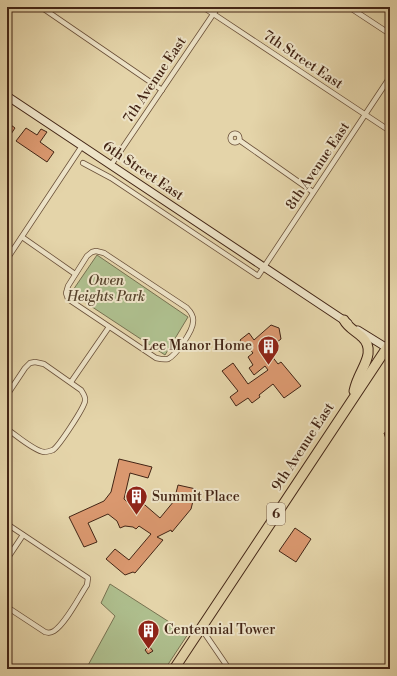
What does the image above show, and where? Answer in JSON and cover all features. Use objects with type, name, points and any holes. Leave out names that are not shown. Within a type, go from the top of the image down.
[{"type":"highway","points":[[344,320],[346,325],[363,338],[367,344],[368,350],[368,358],[358,378],[351,400]]},
{"type":"highway","name":"9th Avenue East","points":[[201,628],[351,400],[389,347]]},
{"type":"highway","name":"6","points":[[174,669],[201,628]]},
{"type":"main road","name":"6th Street East","points":[[7,96],[344,320],[389,347]]},
{"type":"street","points":[[41,7],[162,90]]},
{"type":"street","name":"7th Street East","points":[[203,7],[390,132]]},
{"type":"street","name":"7th Avenue East","points":[[111,165],[218,7]]},
{"type":"street","points":[[349,7],[390,34]]},
{"type":"street","name":"8th Avenue East","points":[[264,267],[390,77]]},
{"type":"street","points":[[239,140],[313,192]]},
{"type":"street","points":[[7,259],[82,146]]},
{"type":"street","name":"6th Street East","points":[[83,163],[111,178],[257,276],[260,275],[264,267]]},
{"type":"street","points":[[22,237],[75,274]]},
{"type":"street","points":[[96,251],[102,252],[187,308],[191,313],[193,320],[191,329],[180,347],[172,357],[165,360],[156,358],[109,327],[68,299],[66,290],[90,253],[96,251]]},
{"type":"street","points":[[70,382],[109,327]]},
{"type":"street","points":[[7,394],[24,368],[32,362],[42,362],[82,392],[85,401],[60,443],[54,449],[45,452],[38,450],[7,430]]},
{"type":"street","points":[[7,524],[88,578],[87,585],[54,632],[45,632],[7,607]]},
{"type":"street","points":[[7,559],[23,535]]},
{"type":"street","points":[[201,628],[229,669]]},
{"type":"green space","name":"Owen Heights Park","points":[[97,255],[188,317],[165,355],[71,293]]},
{"type":"green space","points":[[110,584],[188,634],[165,669],[86,669],[115,616],[101,603]]},
{"type":"building","points":[[7,122],[15,128],[7,140]]},
{"type":"building","points":[[26,128],[37,135],[41,129],[47,132],[40,142],[54,152],[47,162],[16,141]]},
{"type":"building","name":"Lee Manor Home","points":[[271,325],[279,328],[281,339],[267,350],[278,364],[281,362],[301,386],[284,398],[273,384],[259,395],[260,397],[252,403],[248,398],[236,406],[230,397],[238,391],[222,371],[233,363],[248,384],[268,370],[265,366],[254,375],[249,368],[253,365],[248,357],[253,353],[248,347],[245,348],[240,340],[249,333],[254,340]]},
{"type":"building","points":[[390,432],[390,446],[388,445],[384,433]]},
{"type":"building","name":"Summit Place","points":[[119,459],[152,467],[148,478],[130,473],[124,499],[133,507],[138,499],[160,518],[174,501],[178,485],[196,489],[191,509],[172,532],[171,530],[157,537],[163,540],[135,573],[133,572],[125,575],[106,559],[115,549],[129,560],[151,534],[139,526],[136,529],[125,526],[120,528],[117,521],[108,514],[88,523],[97,542],[84,547],[69,517],[104,501],[111,492]]},
{"type":"building","points":[[295,528],[311,539],[296,562],[279,551]]},
{"type":"building","name":"Centennial Tower","points":[[149,646],[153,651],[148,654],[145,650]]},
{"type":"place","name":"Lee Manor Home","points":[[268,366]]},
{"type":"place","name":"Summit Place","points":[[136,516]]},
{"type":"place","name":"Centennial Tower","points":[[149,650]]}]
